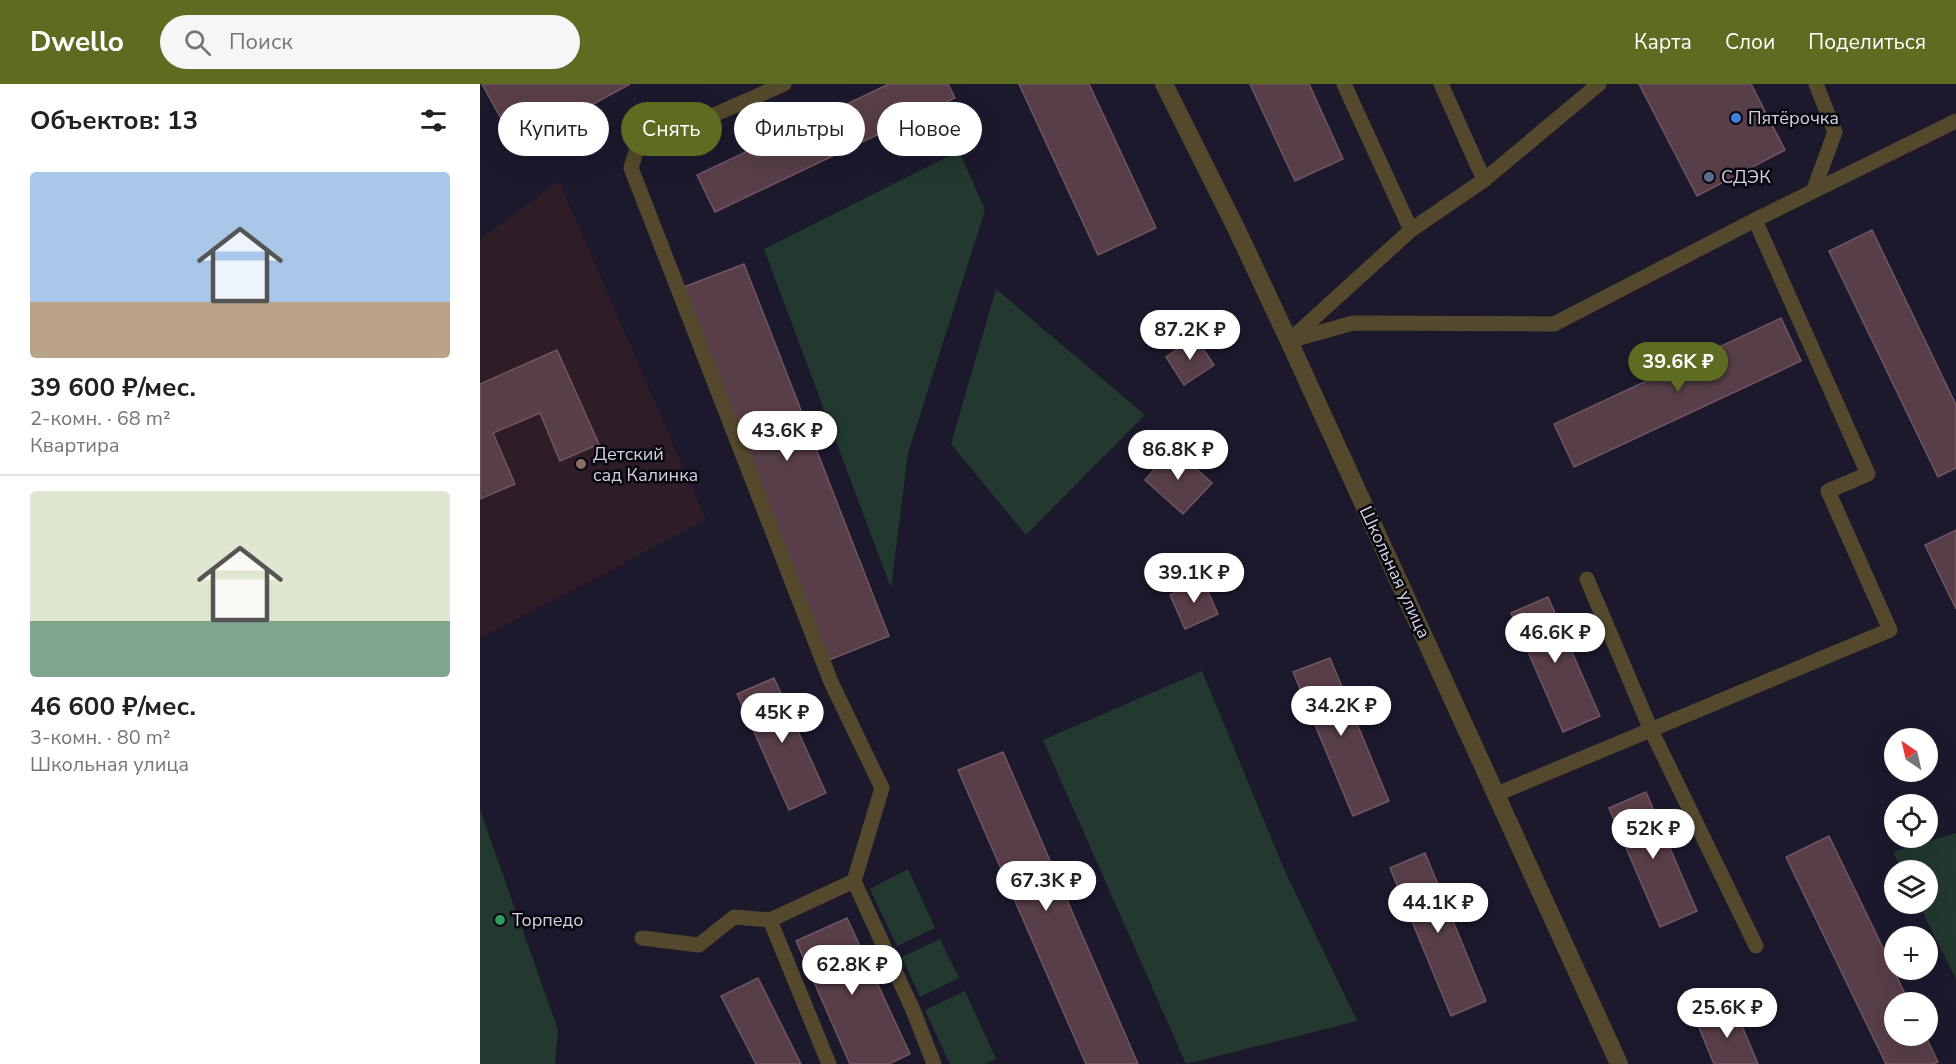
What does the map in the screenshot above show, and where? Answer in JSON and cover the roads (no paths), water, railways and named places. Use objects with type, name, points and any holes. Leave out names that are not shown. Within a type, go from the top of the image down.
[{"type":"street","name":"Школьная улица","points":[[1164,84],[1289,341],[1619,1064]]},
{"type":"lane","points":[[784,84],[637,148],[631,168],[831,682],[882,788],[854,881],[913,1010],[933,1064]]},
{"type":"lane","points":[[1344,84],[1412,230]]},
{"type":"lane","points":[[1441,84],[1484,180]]},
{"type":"lane","points":[[1815,189],[1835,132],[1816,84]]},
{"type":"lane","points":[[1289,341],[1412,230],[1484,180],[1596,85]]},
{"type":"lane","points":[[1289,341],[1353,323],[1554,324],[1815,189],[1956,121]]},
{"type":"lane","points":[[1497,794],[1890,630],[1828,491],[1868,474],[1755,220]]},
{"type":"lane","points":[[1587,579],[1651,730],[1756,946]]},
{"type":"lane","points":[[642,938],[699,945],[735,917],[770,920],[854,881]]},
{"type":"lane","points":[[770,920],[829,1064]]},
{"type":"place","name":"Пятёрочка","points":[[1736,118]]},
{"type":"place","name":"СДЭК","points":[[1709,177]]},
{"type":"place","name":"Детский сад Калинка","points":[[581,464]]},
{"type":"place","name":"Торпедо","points":[[500,920]]}]
